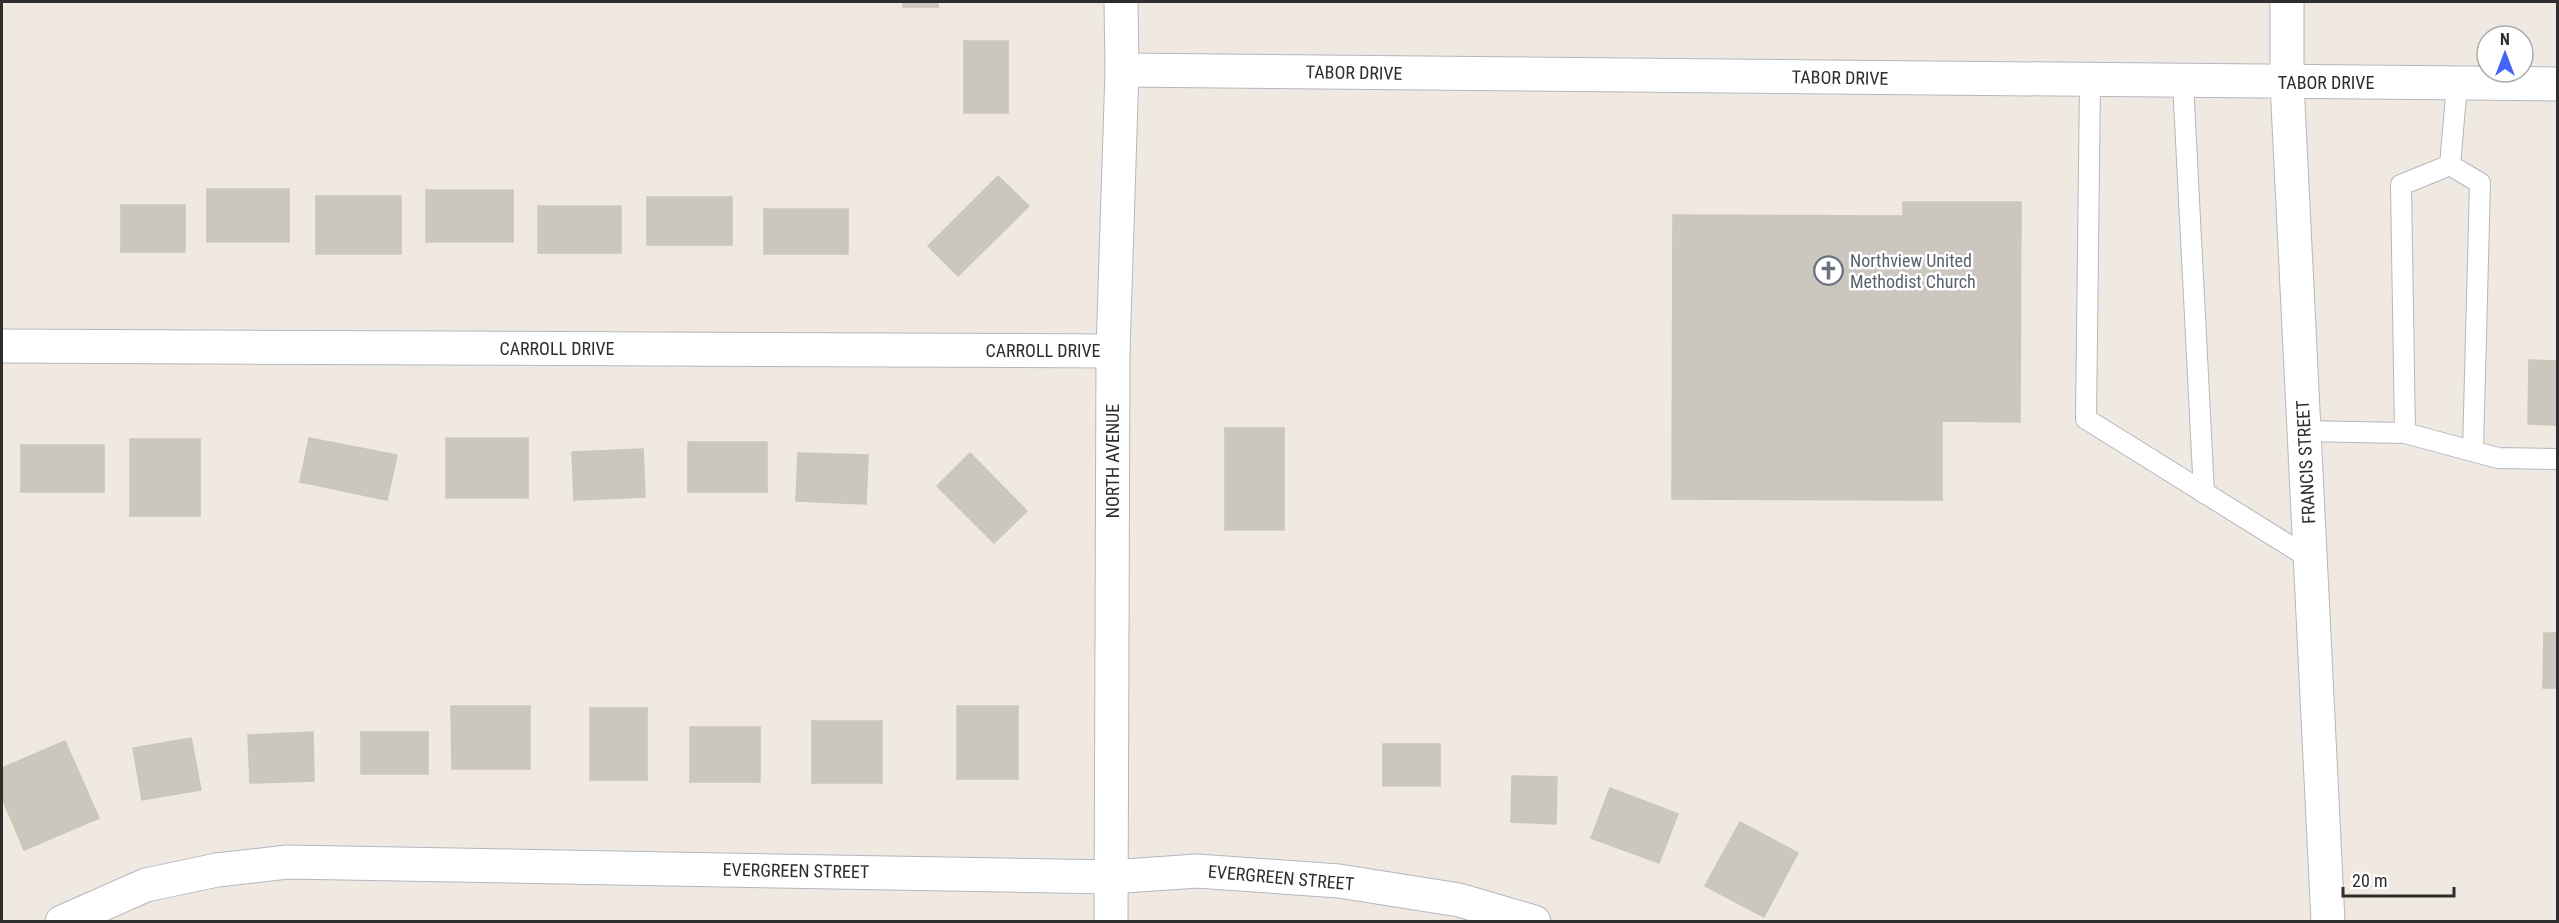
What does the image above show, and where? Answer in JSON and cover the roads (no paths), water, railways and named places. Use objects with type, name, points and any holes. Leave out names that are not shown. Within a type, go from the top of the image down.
[{"type":"street","name":"NORTH AVENUE","points":[[1111,921],[1113,351],[1122,70],[1121,2]]},
{"type":"street","name":"FRANCIS STREET","points":[[2287,2],[2287,83],[2328,921]]},
{"type":"street","name":"TABOR DRIVE","points":[[1122,70],[2558,84]]},
{"type":"street","name":"CARROLL DRIVE","points":[[2,346],[1113,351]]},
{"type":"street","name":"EVERGREEN STREET","points":[[62,921],[146,885],[217,870],[287,862],[1110,877],[1197,871],[1339,881],[1459,900],[1534,921]]},
{"type":"lane","points":[[2090,81],[2086,419],[2311,559]]},
{"type":"lane","points":[[2183,82],[2204,493]]},
{"type":"lane","points":[[2450,165],[2457,84]]},
{"type":"lane","points":[[2405,433],[2401,185],[2450,165]]},
{"type":"lane","points":[[2450,165],[2480,183],[2473,451]]},
{"type":"lane","points":[[2304,431],[2405,433],[2498,458],[2558,459]]},
{"type":"place","name":"Northview United Methodist Church","points":[[1829,271]]}]
